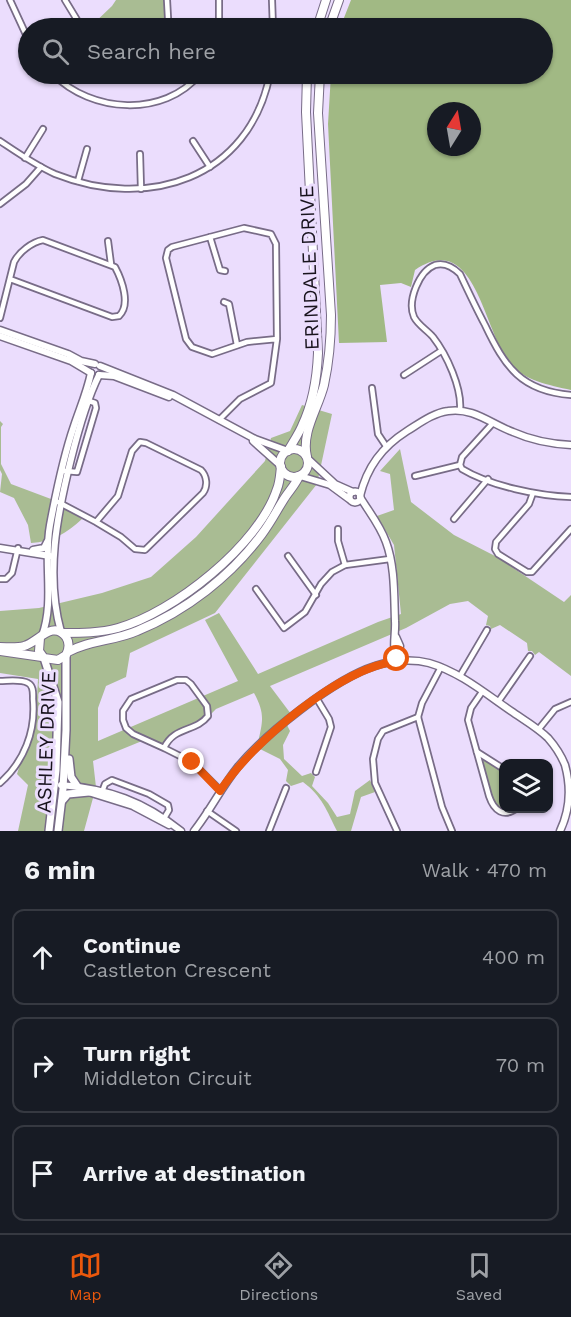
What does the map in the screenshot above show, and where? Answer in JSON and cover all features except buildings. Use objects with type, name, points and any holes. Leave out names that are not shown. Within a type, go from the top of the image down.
[{"type":"main road","points":[[320,18],[326,0]]},
{"type":"main road","points":[[331,18],[337,0]]},
{"type":"main road","name":"ERINDALE DRIVE","points":[[288,451],[302,427],[309,407],[315,384],[318,353],[306,121],[308,84]]},
{"type":"main road","name":"ERINDALE DRIVE","points":[[307,458],[305,439],[323,388],[331,335],[318,113],[319,84]]},
{"type":"main road","points":[[299,450],[307,458],[306,470],[261,535],[237,563],[199,596],[136,632],[82,645],[58,660],[0,649],[23,647],[49,631],[94,632],[120,628],[160,609],[197,585],[229,557],[256,525],[277,492],[282,456],[288,451],[299,450]]},
{"type":"main road","points":[[281,467],[287,475],[300,476]]},
{"type":"main road","points":[[62,633],[69,642],[67,653]]},
{"type":"main road","points":[[41,637],[38,646],[43,658]]},
{"type":"main road","name":"ASHLEY DRIVE","points":[[57,830],[63,787],[67,653]]},
{"type":"main road","name":"ASHLEY DRIVE","points":[[43,658],[58,702],[64,750]]},
{"type":"main road","points":[[64,750],[63,760],[77,786]]},
{"type":"main road","name":"ASHLEY DRIVE","points":[[50,831],[54,787],[63,760]]},
{"type":"main road","points":[[61,802],[68,795],[89,792]]},
{"type":"street","points":[[10,0],[18,18]]},
{"type":"street","points":[[65,0],[76,18]]},
{"type":"street","points":[[167,0],[168,18]]},
{"type":"street","points":[[219,0],[219,18]]},
{"type":"street","points":[[272,0],[273,18]]},
{"type":"street","points":[[66,84],[92,99],[118,105],[131,105],[151,102],[176,93],[190,84]]},
{"type":"street","points":[[0,141],[41,167],[78,181],[105,187],[141,189],[176,183],[210,167],[236,145],[253,122],[268,84]]},
{"type":"street","points":[[26,158],[43,129]]},
{"type":"street","points":[[193,141],[210,167]]},
{"type":"street","points":[[78,181],[87,149]]},
{"type":"street","points":[[140,154],[141,189]]},
{"type":"street","points":[[0,204],[26,184],[41,167]]},
{"type":"street","points":[[219,420],[240,399],[271,383],[277,339],[278,279],[275,238],[268,233],[244,228],[172,247],[166,255],[186,339],[192,346],[210,354],[254,340],[277,339]]},
{"type":"street","points":[[210,237],[221,272]]},
{"type":"street","points":[[0,318],[10,279],[16,257],[35,242],[43,240],[111,264],[117,270],[126,302],[123,315],[112,316],[10,279]]},
{"type":"street","points":[[108,241],[111,264]]},
{"type":"street","points":[[460,410],[459,389],[441,351],[431,335],[415,320],[412,309],[421,277],[430,267],[439,264],[451,266],[460,274],[497,351],[509,369],[525,381],[540,388],[571,394]]},
{"type":"street","points":[[229,302],[237,345]]},
{"type":"street","points":[[0,330],[87,363],[98,365],[188,404],[255,439],[288,451]]},
{"type":"street","points":[[0,336],[71,361],[94,376],[114,376],[188,404]]},
{"type":"street","points":[[404,375],[441,351]]},
{"type":"street","points":[[41,637],[46,624],[52,529],[86,400],[91,367],[98,365]]},
{"type":"street","points":[[86,400],[102,371],[98,365]]},
{"type":"street","points":[[372,388],[378,434],[386,446]]},
{"type":"street","points":[[355,496],[373,462],[386,446],[429,417],[447,411],[460,410],[479,415],[533,439],[571,445]]},
{"type":"street","points":[[219,420],[260,446],[281,467]]},
{"type":"street","points":[[460,465],[462,457],[493,423]]},
{"type":"street","points":[[58,502],[121,537],[135,549],[146,550],[203,493],[206,487],[205,476],[201,470],[140,442],[132,451],[117,496],[96,522]]},
{"type":"street","points":[[307,458],[315,468],[335,484],[355,496],[367,508],[381,530],[390,559],[396,637],[394,643],[398,661]]},
{"type":"street","points":[[415,476],[460,465]]},
{"type":"street","points":[[460,465],[466,471],[533,493],[571,497]]},
{"type":"street","points":[[300,476],[355,496]]},
{"type":"street","points":[[453,519],[488,479]]},
{"type":"street","points":[[533,493],[529,504],[495,544],[498,554],[527,572],[532,572],[571,529]]},
{"type":"street","points":[[34,552],[44,548],[52,529]]},
{"type":"street","points":[[338,530],[338,541],[345,565]]},
{"type":"street","points":[[0,546],[51,554]]},
{"type":"street","points":[[0,579],[6,579],[11,575],[17,550]]},
{"type":"street","points":[[34,552],[44,561],[48,573]]},
{"type":"street","points":[[51,554],[57,618],[62,633]]},
{"type":"street","points":[[288,556],[316,595]]},
{"type":"street","points":[[256,590],[284,628],[305,612],[326,578],[338,568],[390,559]]},
{"type":"street","points":[[48,593],[56,589]]},
{"type":"street","points":[[460,676],[486,630]]},
{"type":"street","points":[[397,654],[410,661]]},
{"type":"street","points":[[388,662],[397,654]]},
{"type":"street","points":[[498,702],[530,656]]},
{"type":"street","points":[[167,822],[192,830],[245,758],[276,730],[317,699],[356,674],[388,662],[410,661],[426,662],[460,676],[549,739],[563,759],[570,789],[568,811],[560,831]]},
{"type":"street","points":[[441,667],[422,703],[418,717],[442,807],[452,831]]},
{"type":"street","points":[[164,748],[171,736],[211,716],[207,706],[186,680],[177,680],[131,699],[123,711],[123,720],[126,728],[133,734],[192,762],[220,791]]},
{"type":"street","points":[[0,681],[29,684],[32,689],[34,707],[33,725],[26,748],[14,768],[0,783]]},
{"type":"street","points":[[483,692],[469,714],[468,720],[492,805],[499,811]]},
{"type":"street","points":[[316,772],[331,728],[329,719],[317,699]]},
{"type":"street","points":[[538,730],[555,709],[571,702]]},
{"type":"street","points":[[397,831],[375,783],[373,759],[378,739],[383,731],[418,717]]},
{"type":"street","points":[[477,753],[499,766]]},
{"type":"street","points":[[563,759],[571,757]]},
{"type":"street","points":[[102,793],[105,784],[110,780],[132,786],[169,807],[167,822]]},
{"type":"street","points":[[54,787],[77,786],[135,801],[177,831]]},
{"type":"street","points":[[63,787],[102,793]]},
{"type":"street","points":[[269,831],[286,788]]},
{"type":"street","points":[[207,811],[236,831]]},
{"type":"green space","points":[[116,0],[165,0],[166,18],[99,18]]},
{"type":"green space","points":[[351,0],[571,0],[571,390],[529,378],[509,362],[500,347],[475,288],[464,272],[451,262],[435,261],[415,270],[411,287],[401,283],[380,285],[387,342],[339,343],[328,124],[330,84],[553,84],[553,18],[344,18]]},
{"type":"green space","points":[[302,405],[332,414],[317,484],[215,613],[130,653],[126,677],[106,686],[98,708],[98,741],[238,681],[205,620],[219,613],[258,674],[401,614],[394,545],[377,516],[394,510],[390,474],[380,471],[400,449],[411,502],[454,535],[497,557],[564,602],[571,595],[571,676],[539,652],[535,655],[532,651],[528,651],[527,643],[500,625],[491,629],[486,625],[488,616],[468,601],[450,604],[406,628],[270,686],[291,714],[258,742],[262,717],[254,693],[216,709],[209,716],[169,736],[162,745],[142,741],[93,761],[96,787],[84,831],[18,831],[28,785],[17,774],[36,715],[38,679],[0,673],[0,611],[39,608],[102,593],[151,577],[196,537],[265,461],[271,438],[290,431]]},
{"type":"green space","points":[[0,421],[3,424],[1,427],[1,464],[11,484],[51,499],[82,519],[59,536],[31,543],[28,525],[14,498],[0,492],[2,474],[0,470]]},
{"type":"green space","points":[[287,725],[290,731],[283,745],[284,759],[302,776],[311,773],[315,777],[312,786],[337,817],[350,814],[355,791],[370,780],[375,792],[361,797],[351,831],[337,831],[315,793],[303,782],[291,786],[286,781],[288,770],[280,759],[260,749]]},
{"type":"green space","points":[[484,759],[499,768],[499,809],[494,805],[482,763]]},
{"type":"route","points":[[192,762],[220,791],[252,751],[296,714],[356,674],[375,666],[398,661],[397,659]]}]
